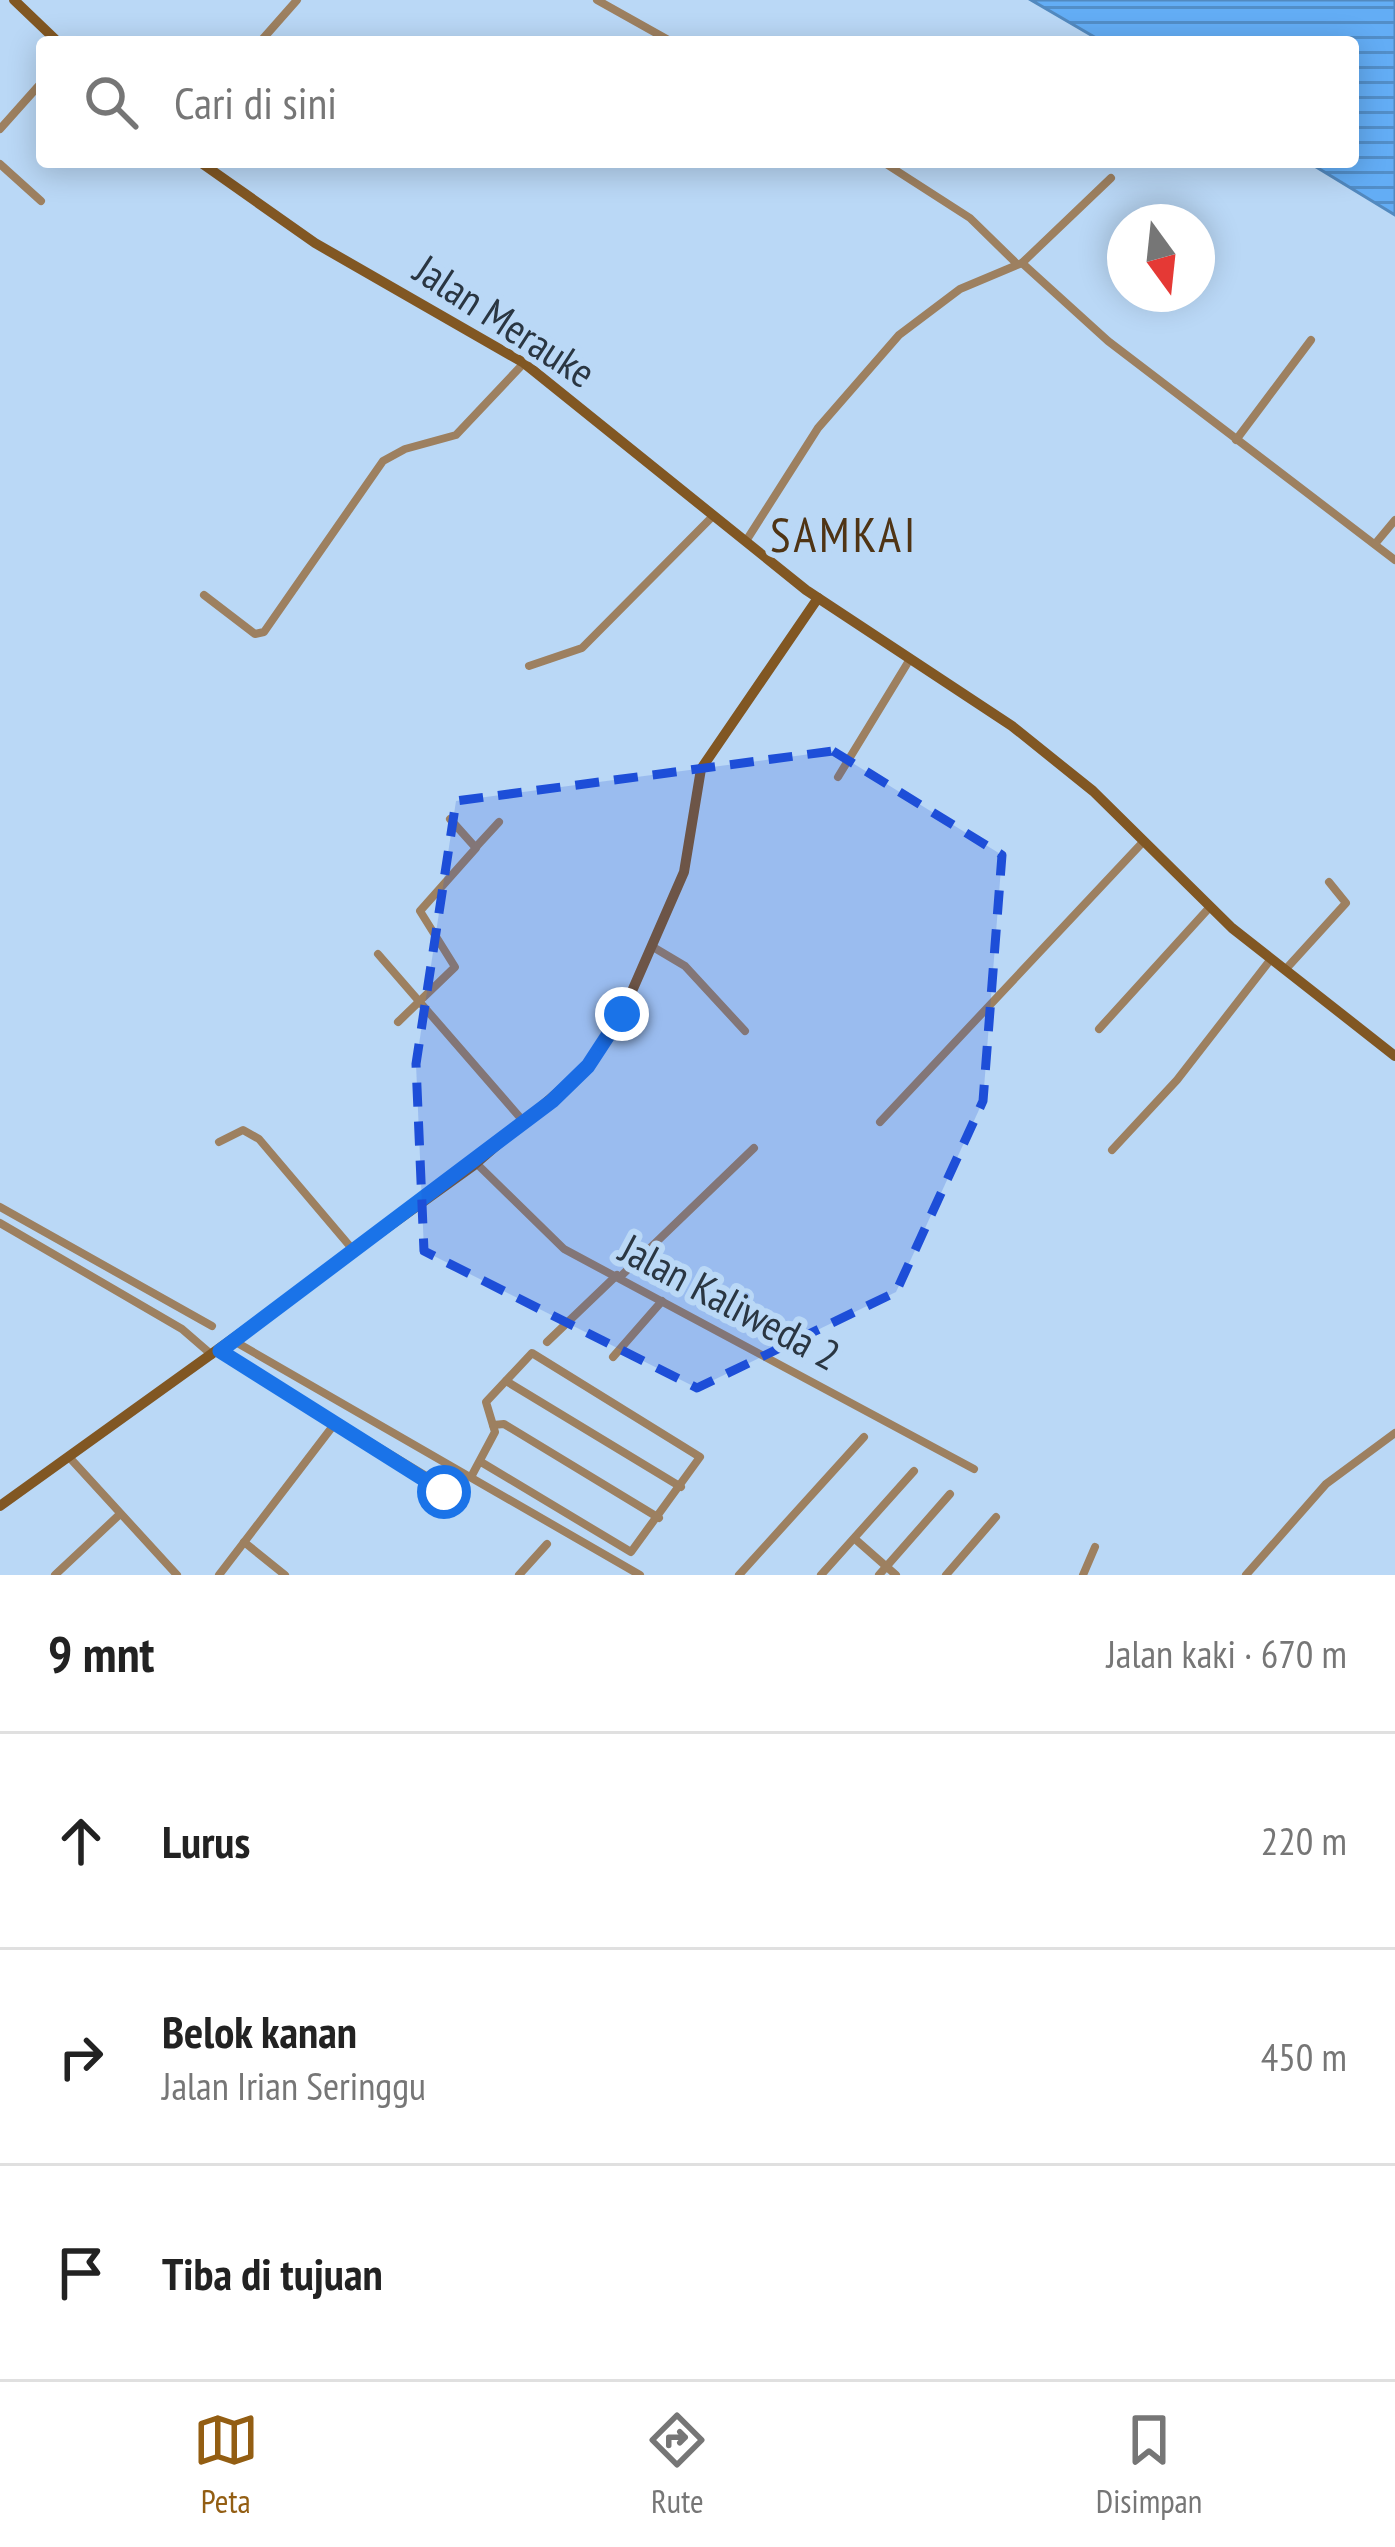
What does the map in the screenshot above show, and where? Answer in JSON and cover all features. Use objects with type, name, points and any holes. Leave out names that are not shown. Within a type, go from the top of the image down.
[{"type":"street","points":[[14,0],[52,36]]},
{"type":"street","points":[[265,36],[297,0]]},
{"type":"street","points":[[596,0],[662,36]]},
{"type":"street","points":[[0,129],[36,89]]},
{"type":"street","points":[[0,164],[41,201]]},
{"type":"street","name":"Jalan Merauke","points":[[209,168],[315,243],[524,363],[818,598],[1012,725],[1093,791],[1209,908],[1395,1056]]},
{"type":"street","points":[[892,168],[970,218],[1108,340],[1395,560]]},
{"type":"street","points":[[746,542],[818,428],[899,334],[960,289],[1019,263],[1112,178]]},
{"type":"street","points":[[1236,440],[1310,340]]},
{"type":"street","points":[[204,596],[255,634],[264,632],[383,460],[405,448],[456,435],[524,363]]},
{"type":"street","points":[[529,666],[582,648],[713,516]]},
{"type":"street","points":[[1375,544],[1395,520]]},
{"type":"street","points":[[0,1506],[476,1163],[602,1048],[684,872],[701,769],[818,598]]},
{"type":"street","points":[[838,777],[910,658]]},
{"type":"street","points":[[450,819],[476,848]]},
{"type":"street","points":[[398,1022],[455,967],[421,916],[421,907],[499,822]]},
{"type":"street","points":[[880,1122],[1143,842]]},
{"type":"street","points":[[1285,970],[1346,903],[1329,882]]},
{"type":"street","points":[[1099,1029],[1209,908]]},
{"type":"street","points":[[653,947],[685,966],[746,1030]]},
{"type":"street","points":[[378,954],[525,1123]]},
{"type":"street","points":[[1112,1150],[1177,1080],[1271,959]]},
{"type":"street","points":[[219,1142],[243,1130],[259,1139],[353,1251]]},
{"type":"street","points":[[547,1342],[754,1148]]},
{"type":"street","name":"Jalan Kaliweda 2","points":[[476,1163],[564,1249],[974,1469]]},
{"type":"street","points":[[0,1207],[212,1326]]},
{"type":"street","points":[[0,1223],[182,1329],[471,1477],[640,1575]]},
{"type":"street","points":[[613,1358],[662,1301]]},
{"type":"street","points":[[223,1349],[440,1486],[446,1497],[439,1513]]},
{"type":"street","points":[[471,1477],[494,1425],[486,1402],[532,1353],[698,1454],[659,1519],[631,1552],[481,1462]]},
{"type":"street","points":[[506,1381],[681,1486]]},
{"type":"street","points":[[224,1573],[336,1422]]},
{"type":"street","points":[[494,1425],[504,1424],[659,1519]]},
{"type":"street","points":[[1246,1575],[1326,1484],[1395,1433]]},
{"type":"street","points":[[739,1575],[864,1437]]},
{"type":"street","points":[[69,1456],[177,1575]]},
{"type":"street","points":[[821,1575],[914,1471]]},
{"type":"street","points":[[879,1575],[950,1494]]},
{"type":"street","points":[[538,1516],[547,1502]]},
{"type":"street","points":[[55,1575],[119,1515]]},
{"type":"street","points":[[946,1575],[996,1517]]},
{"type":"street","points":[[855,1540],[896,1575]]},
{"type":"street","points":[[244,1542],[285,1575]]},
{"type":"street","points":[[518,1575],[548,1544]]},
{"type":"street","points":[[1083,1575],[1095,1547]]},
{"type":"highlighted area","points":[[833,751],[1002,855],[983,1101],[896,1292],[697,1388],[424,1251],[416,1064],[456,801]]},
{"type":"water","points":[[1031,0],[1395,0],[1395,215],[1318,168],[1359,168],[1359,36],[1093,36]]},
{"type":"district","name":"SAMKAI","points":[[844,535]]},
{"type":"route","points":[[444,1492],[431,1479],[220,1351],[473,1166],[552,1101],[588,1066],[622,1014]]}]
